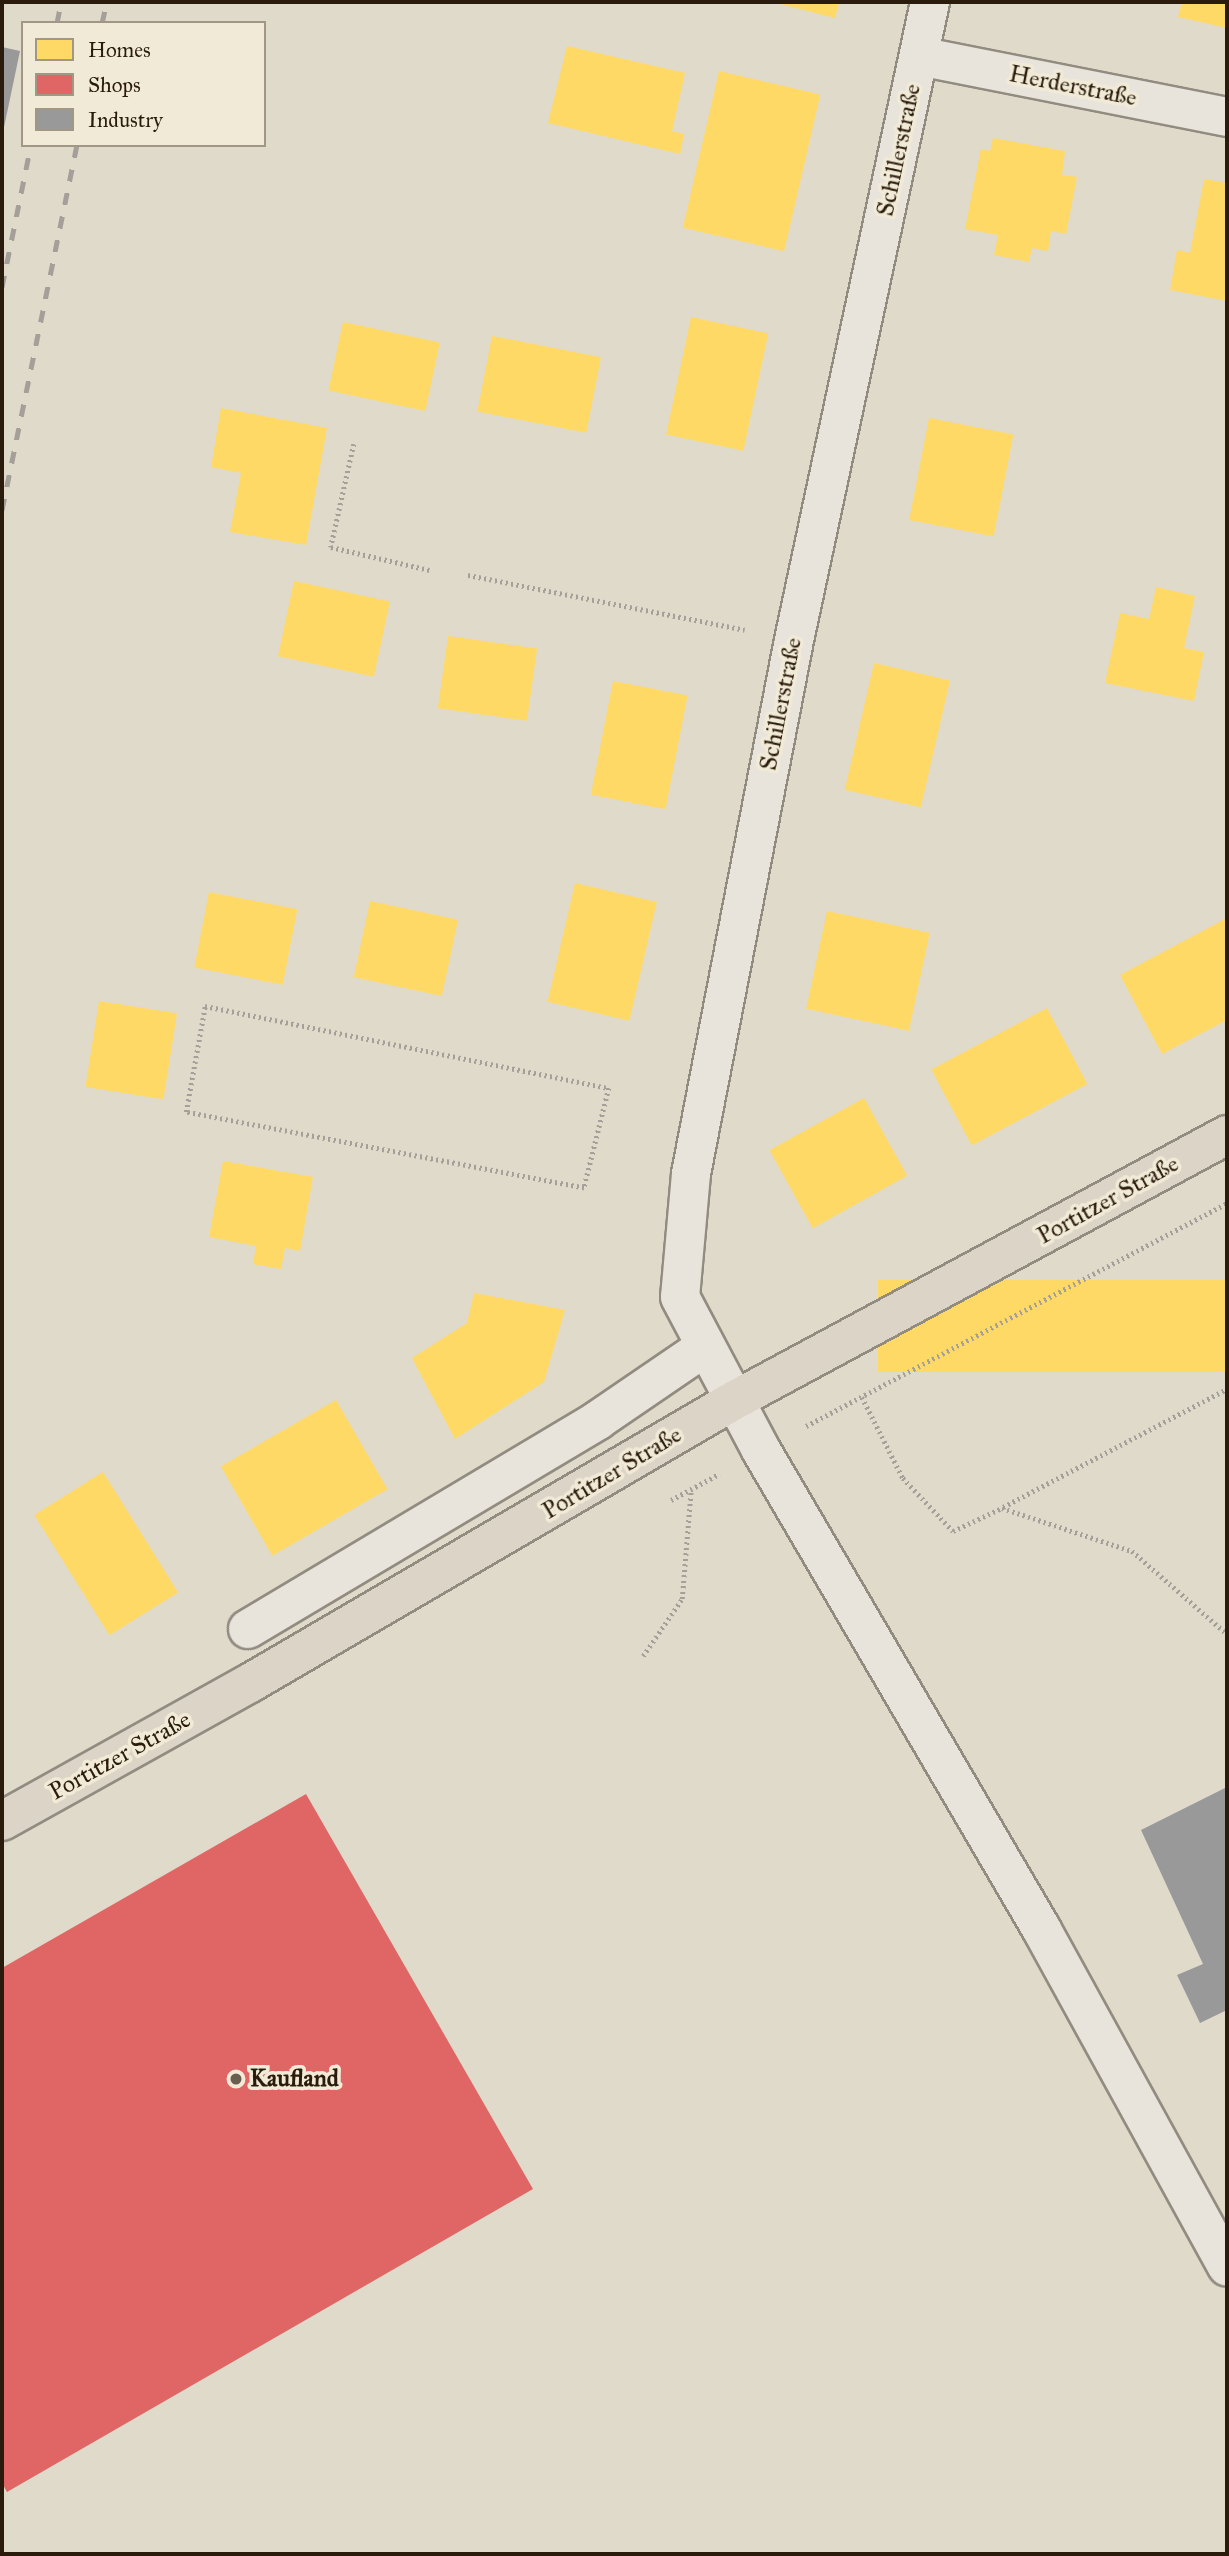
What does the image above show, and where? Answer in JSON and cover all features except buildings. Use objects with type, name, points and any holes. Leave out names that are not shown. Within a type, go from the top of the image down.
[{"type":"main road","name":"Portitzer Straße","points":[[2,1821],[250,1683],[733,1401],[1227,1135]]},
{"type":"street","name":"Schillerstraße","points":[[930,2],[814,541],[691,1174],[680,1297],[733,1401],[1042,1930],[1227,2266]]},
{"type":"street","name":"Herderstraße","points":[[919,56],[1227,117]]},
{"type":"street","points":[[248,1629],[598,1420],[705,1347]]},
{"type":"path","points":[[354,444],[331,547],[429,569]]},
{"type":"path","points":[[468,575],[747,631]]},
{"type":"path","points":[[205,1006],[609,1088],[584,1188],[186,1112],[205,1006]]},
{"type":"path","points":[[761,1450],[1227,1203]]},
{"type":"path","points":[[862,1397],[903,1478],[953,1531],[1002,1508],[1227,1389]]},
{"type":"path","points":[[643,1656],[682,1599],[691,1490]]},
{"type":"path","points":[[1002,1508],[1132,1551],[1227,1634]]},
{"type":"railway","points":[[57,21],[61,2]]},
{"type":"railway","points":[[102,21],[107,2]]},
{"type":"railway","points":[[2,287],[31,147]]},
{"type":"railway","points":[[2,510],[77,147]]},
{"type":"place","name":"Kaufland","points":[[236,2079]]}]
